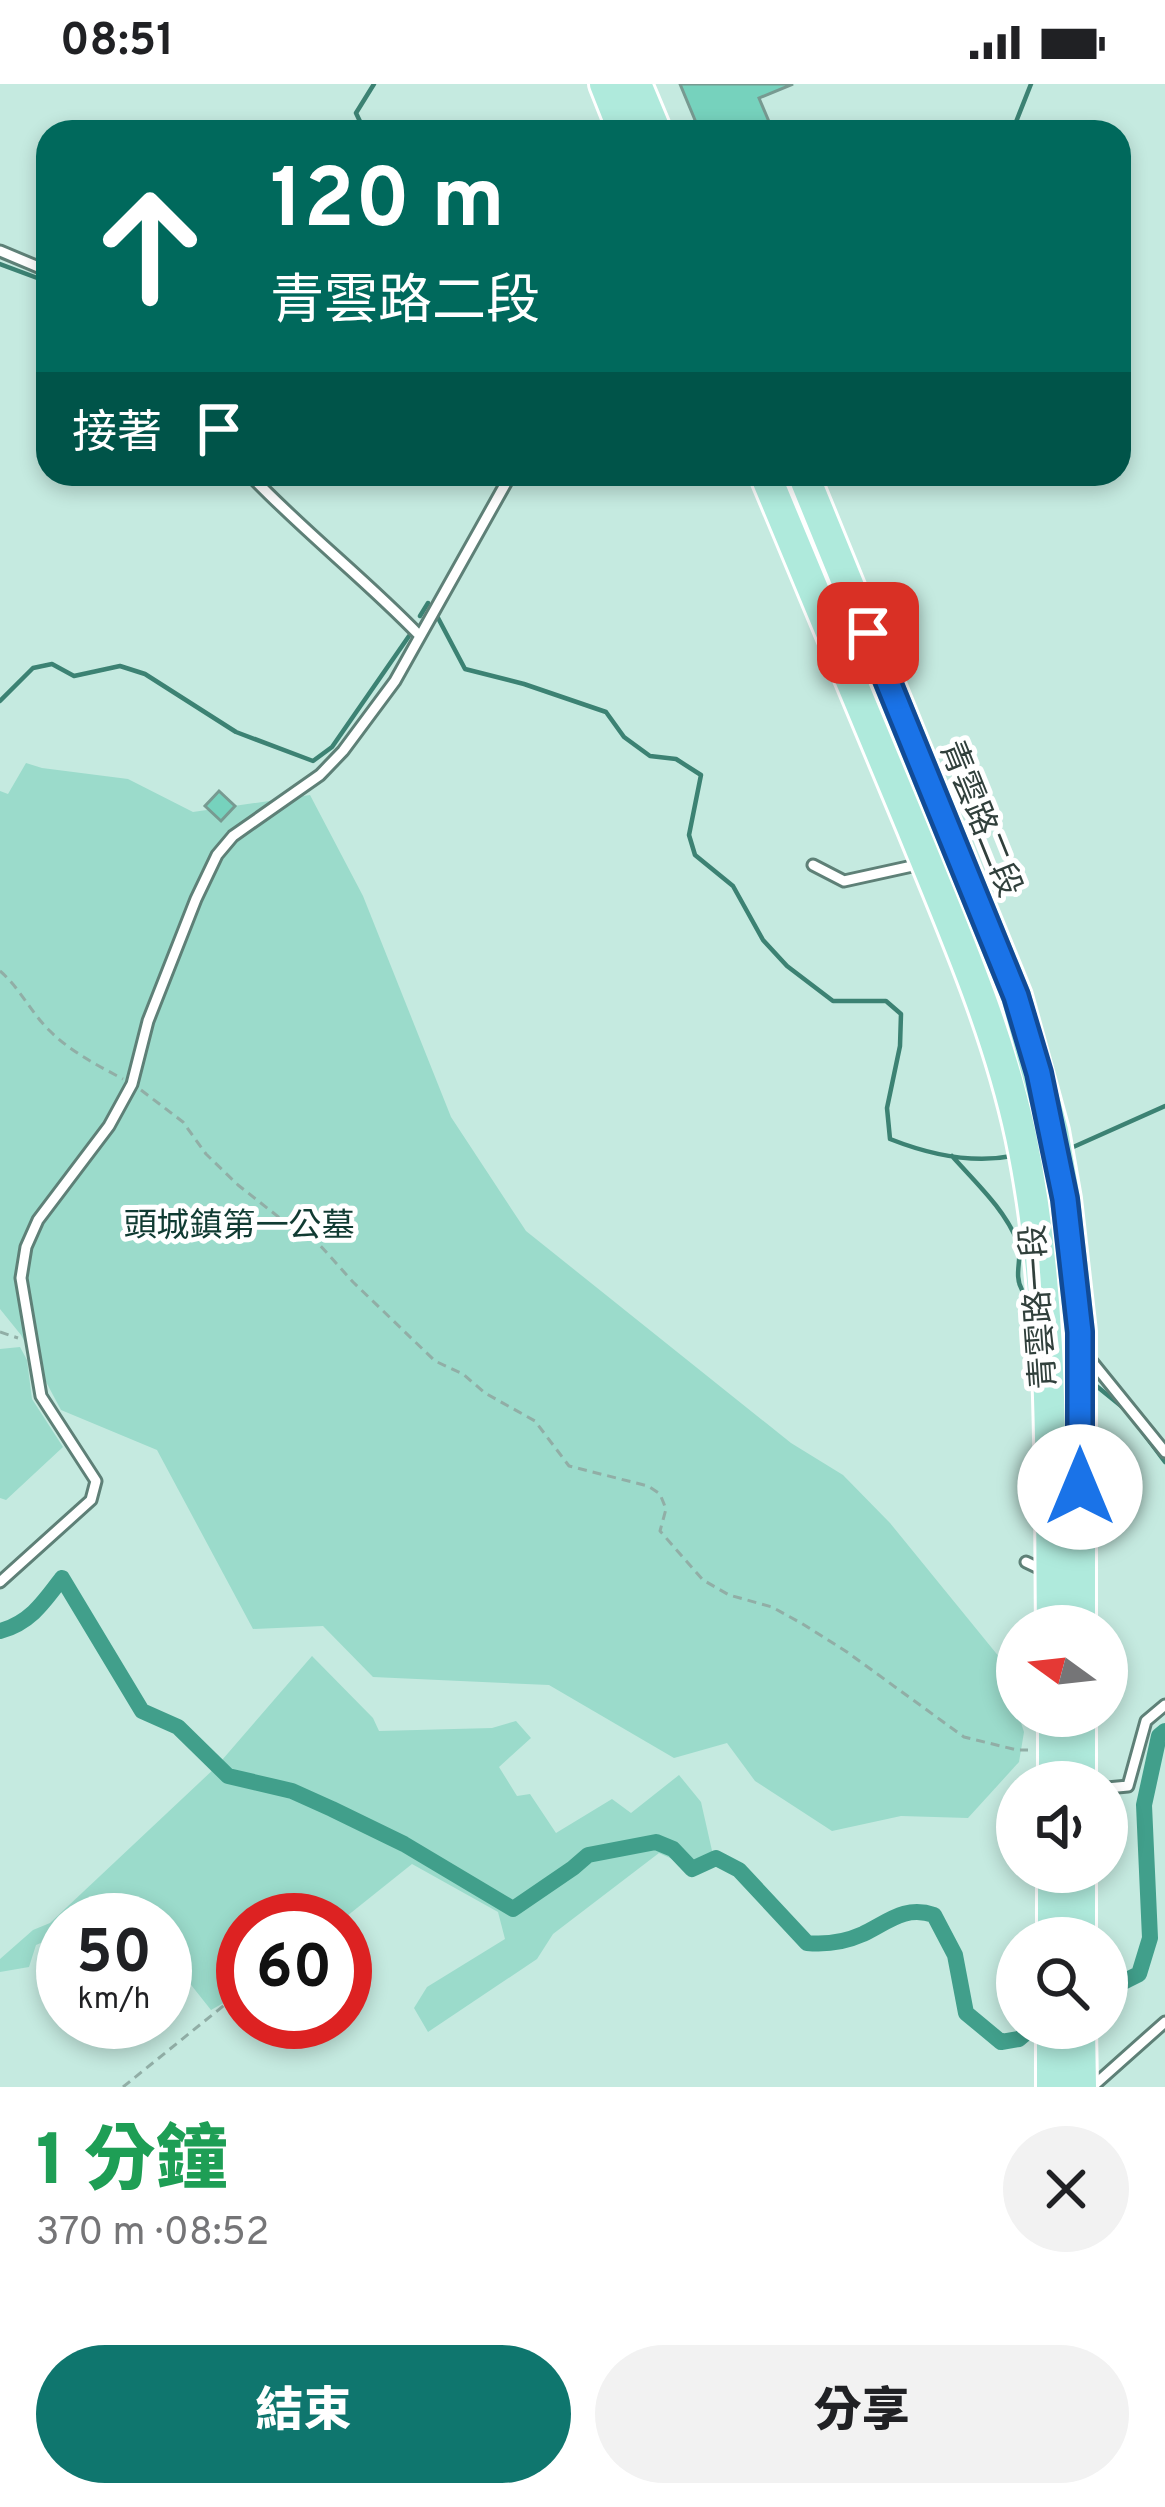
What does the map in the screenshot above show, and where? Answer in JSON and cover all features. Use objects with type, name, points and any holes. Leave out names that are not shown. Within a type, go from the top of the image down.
[{"type":"main road","points":[[605,84],[619,120]]},
{"type":"main road","points":[[636,84],[651,120]]},
{"type":"main road","name":"青雲路二段","points":[[770,486],[988,1021],[1008,1082],[1033,1202]]},
{"type":"main road","name":"青雲路二段","points":[[807,486],[1016,996],[1053,1131],[1065,1199]]},
{"type":"main road","name":"青雲路一段","points":[[1065,1199],[1080,1347],[1080,1605]]},
{"type":"main road","name":"青雲路一段","points":[[1033,1202],[1048,1352],[1039,1568],[1047,1605]]},
{"type":"main road","points":[[1054,1737],[1054,1761]]},
{"type":"main road","points":[[1052,2049],[1052,2087]]},
{"type":"main road","points":[[1080,2049],[1081,2087]]},
{"type":"lane","points":[[0,251],[36,266]]},
{"type":"lane","points":[[260,486],[419,635]]},
{"type":"lane","points":[[0,1582],[91,1500],[96,1481],[41,1396],[21,1279],[26,1247],[38,1220],[109,1126],[132,1084],[148,1021],[217,855],[233,836],[320,775],[344,751],[395,681],[504,486]]},
{"type":"lane","points":[[813,865],[844,881],[926,863],[949,832]]},
{"type":"lane","points":[[1080,1347],[1165,1452]]},
{"type":"lane","points":[[1128,1786],[1147,1721],[1165,1705]]},
{"type":"lane","points":[[1092,2087],[1165,2022]]},
{"type":"path","points":[[0,971],[51,1033],[183,1122],[206,1154],[238,1185],[319,1243],[435,1361],[536,1420],[568,1466],[648,1486],[660,1494],[666,1509],[660,1531],[703,1580],[801,1623],[964,1736],[1017,1750],[1054,1748]]},
{"type":"path","points":[[0,1332],[31,1342]]},
{"type":"path","points":[[123,2087],[216,2014]]},
{"type":"green space","name":"頭城鎮第一公墓","points":[[26,763],[128,779],[193,812],[310,795],[363,896],[451,1117],[526,1231],[791,1443],[843,1475],[890,1523],[996,1653],[996,1737],[1023,1737],[1019,1761],[996,1761],[996,1787],[968,1818],[901,1816],[832,1831],[755,1781],[727,1743],[674,1758],[549,1685],[373,1677],[323,1626],[253,1629],[157,1450],[61,1410],[21,1335],[0,1309],[0,791],[8,794]]},
{"type":"green space","points":[[20,1347],[27,1360],[32,1399],[63,1447],[6,1500],[0,1498],[0,1349]]},
{"type":"green space","points":[[312,1656],[373,1718],[379,1731],[492,1728],[516,1721],[531,1738],[499,1767],[517,1796],[530,1794],[556,1833],[612,1799],[631,1813],[679,1775],[701,1802],[715,1864],[694,1869],[659,1853],[553,1934],[537,1959],[428,2032],[414,2008],[427,1987],[505,1939],[498,1912],[412,1864],[372,1896],[216,1893],[216,2007],[211,2010],[192,1986],[192,1893],[82,1893],[216,1767]]},
{"type":"green space","points":[[33,1930],[36,1945],[29,1967],[0,1972],[0,1959]]},
{"type":"building","points":[[680,84],[793,84],[759,98],[768,120],[695,120]]},
{"type":"building","points":[[219,791],[235,806],[221,821],[205,806]]},
{"type":"waterway","points":[[359,120],[356,113],[374,84]]},
{"type":"waterway","points":[[1017,120],[1031,84]]},
{"type":"waterway","points":[[0,264],[36,278]]},
{"type":"waterway","points":[[420,616],[428,603]]},
{"type":"waterway","points":[[437,616],[465,669],[606,712],[624,737],[650,756],[676,759],[701,775],[689,835],[695,855],[733,886],[763,940],[787,966],[833,1001],[886,1001],[901,1014],[900,1046],[887,1108],[890,1139],[950,1156],[1012,1156]]},
{"type":"waterway","points":[[0,701],[33,668],[52,664],[74,676],[120,666],[145,674],[236,732],[313,761],[332,747],[409,636]]},
{"type":"waterway","points":[[1071,1148],[1165,1106]]},
{"type":"waterway","points":[[952,1156],[989,1196],[1012,1231],[1019,1249],[1022,1290]]},
{"type":"waterway","points":[[1094,1384],[1126,1410]]},
{"type":"waterway","points":[[1144,1434],[1165,1462]]},
{"type":"waterway","points":[[0,1631],[28,1617],[62,1578],[142,1711],[178,1727],[228,1776],[292,1791],[332,1809],[404,1844],[513,1909],[588,1855],[656,1842],[673,1849],[692,1869],[716,1858],[739,1870],[807,1943],[849,1939],[905,1913],[934,1915],[955,1955],[966,2013],[996,2038]]},
{"type":"waterway","points":[[1128,1980],[1139,1974],[1150,1938],[1144,1805],[1159,1736],[1165,1731]]},
{"type":"route","points":[[868,633],[1016,996],[1039,1073],[1065,1199],[1080,1332],[1080,1487]]}]
